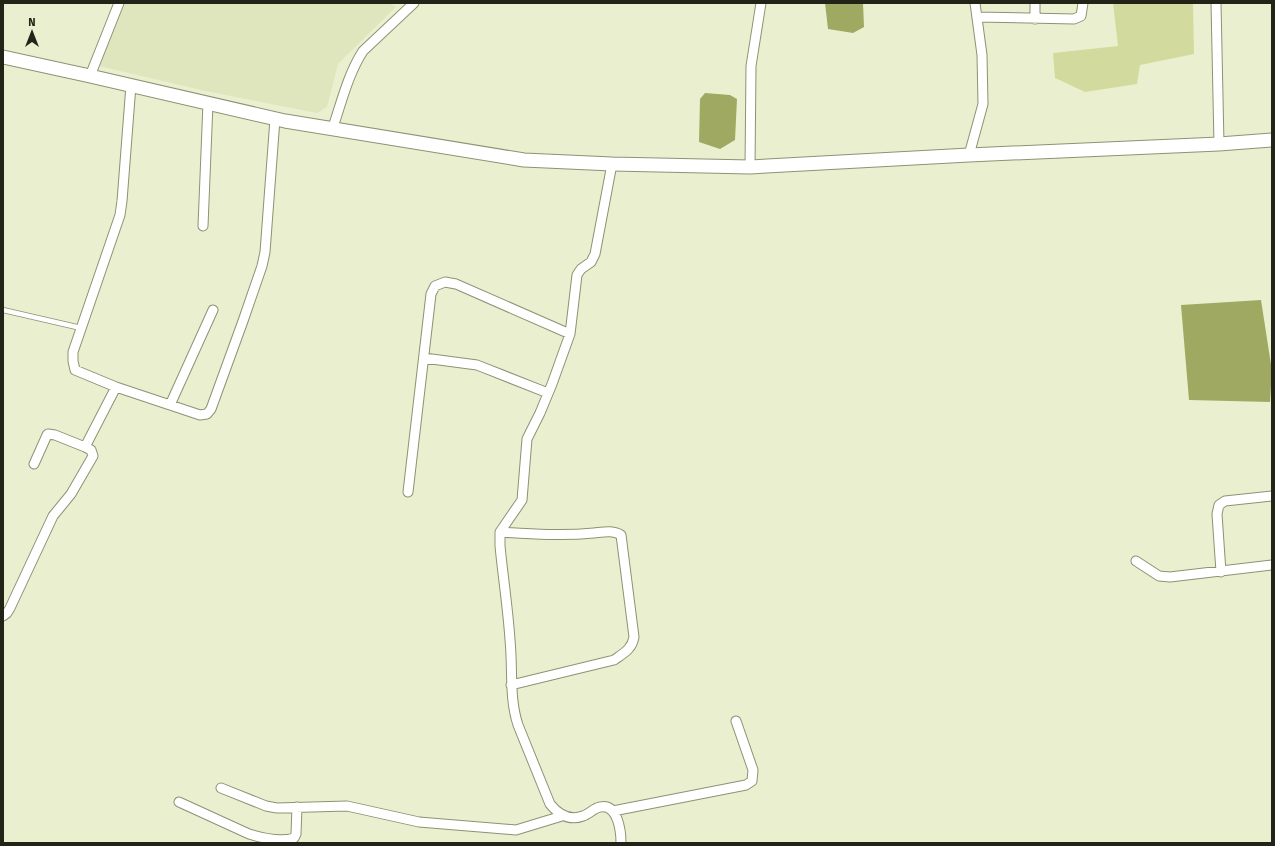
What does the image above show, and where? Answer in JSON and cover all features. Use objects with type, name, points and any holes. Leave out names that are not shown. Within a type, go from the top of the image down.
[{"type":"street","points":[[90,76],[119,3]]},
{"type":"street","points":[[332,130],[353,70],[363,51],[414,3]]},
{"type":"street","points":[[750,167],[751,66],[761,3]]},
{"type":"street","points":[[969,155],[983,104],[982,55],[975,3]]},
{"type":"street","points":[[1035,3],[1035,19]]},
{"type":"street","points":[[977,17],[1074,19],[1081,16],[1083,3]]},
{"type":"street","points":[[1216,3],[1219,144]]},
{"type":"street","points":[[3,57],[275,119],[332,130],[524,160],[612,164],[750,167],[969,155],[1219,144],[1272,140]]},
{"type":"street","points":[[131,85],[120,215],[73,352],[73,361],[75,370],[83,374],[116,387],[200,415],[207,414],[210,409],[238,336],[262,266],[265,252],[275,119]]},
{"type":"street","points":[[203,226],[208,103]]},
{"type":"street","points":[[612,164],[595,254],[591,262],[581,269],[578,275],[570,334],[540,413],[527,439],[522,500],[500,532],[500,546],[510,642],[511,684],[514,714],[518,725],[550,804],[562,816],[569,818],[583,816],[600,807],[606,807],[613,812],[619,824],[620,843]]},
{"type":"street","points":[[408,492],[431,294],[435,286],[445,282],[456,284],[570,334]]},
{"type":"street","points":[[170,405],[213,310]]},
{"type":"street","points":[[424,358],[477,365],[548,393]]},
{"type":"street","points":[[85,447],[116,387]]},
{"type":"street","points":[[3,616],[10,608],[53,516],[71,494],[93,456],[90,450],[85,447],[55,435],[48,434],[46,435],[34,464]]},
{"type":"street","points":[[1221,572],[1217,514],[1219,505],[1225,502],[1272,496]]},
{"type":"street","points":[[500,532],[553,535],[617,532],[622,535],[634,637],[633,644],[627,651],[614,660],[511,684]]},
{"type":"street","points":[[1136,561],[1159,576],[1170,577],[1272,565]]},
{"type":"street","points":[[613,812],[746,785],[752,781],[753,770],[736,721]]},
{"type":"street","points":[[221,788],[266,806],[277,808],[347,806],[419,822],[516,830],[562,816]]},
{"type":"street","points":[[179,802],[249,834],[288,840],[294,838],[296,834],[297,807]]},
{"type":"lane","points":[[3,310],[81,328]]},
{"type":"shaded area","points":[[125,3],[390,3],[396,7],[338,64],[327,107],[317,113],[205,91],[99,66]]},
{"type":"shaded area","points":[[825,3],[863,3],[864,27],[853,33],[828,29]]},
{"type":"shaded area","points":[[1113,3],[1193,3],[1194,54],[1140,65],[1137,84],[1085,92],[1055,78],[1053,53],[1118,46]]},
{"type":"shaded area","points":[[705,93],[730,95],[737,99],[735,140],[720,149],[699,142],[700,99]]},
{"type":"shaded area","points":[[1261,300],[1272,371],[1270,402],[1189,400],[1181,305]]}]
